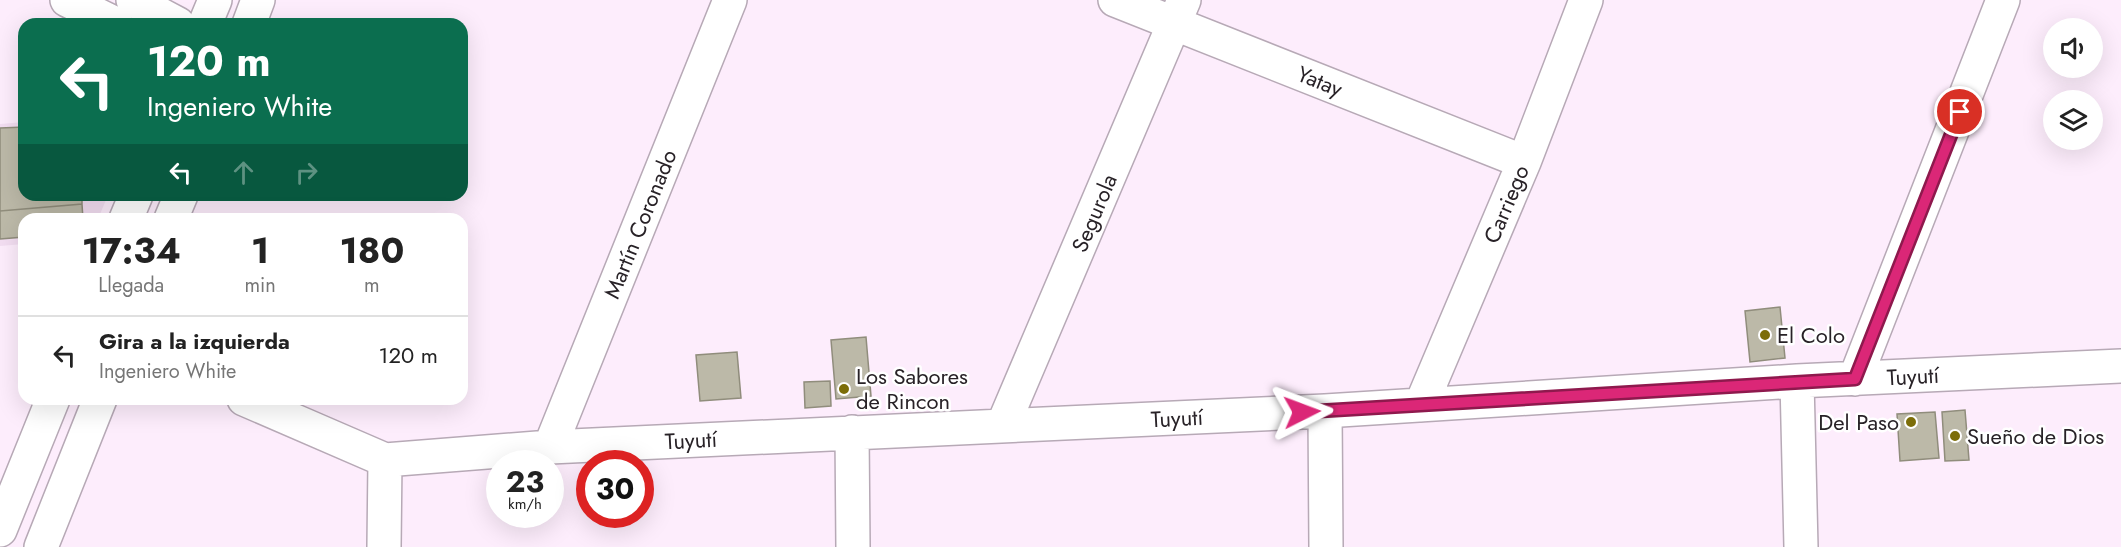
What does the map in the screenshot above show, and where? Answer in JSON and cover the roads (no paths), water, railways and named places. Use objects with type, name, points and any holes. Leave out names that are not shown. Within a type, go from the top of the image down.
[{"type":"street","points":[[67,0],[104,18]]},
{"type":"street","points":[[133,0],[167,18]]},
{"type":"street","points":[[208,18],[215,0]]},
{"type":"street","points":[[251,18],[258,0]]},
{"type":"street","name":"Martín Coronado","points":[[550,447],[730,0]]},
{"type":"street","name":"Yatay","points":[[1115,0],[1180,12],[1524,162]]},
{"type":"street","name":"Carriego","points":[[1421,405],[1524,162],[1586,0]]},
{"type":"street","points":[[1855,379],[2003,0]]},
{"type":"street","name":"Segurola","points":[[1003,425],[1180,12]]},
{"type":"street","name":"Tuyutí","points":[[258,405],[385,460],[550,447],[1325,411],[1797,381],[2121,366]]},
{"type":"street","points":[[1797,381],[1801,547]]},
{"type":"street","points":[[2,519],[50,405]]},
{"type":"street","points":[[41,547],[98,405]]},
{"type":"street","points":[[1325,411],[1326,547]]},
{"type":"street","points":[[852,432],[853,547]]},
{"type":"street","points":[[384,547],[385,460]]},
{"type":"place","name":"El Colo","points":[[1765,335]]},
{"type":"place","name":"Los Sabores de Rincon","points":[[844,389]]},
{"type":"place","name":"Del Paso","points":[[1911,422]]},
{"type":"place","name":"Sueño de Dios","points":[[1955,436]]}]
